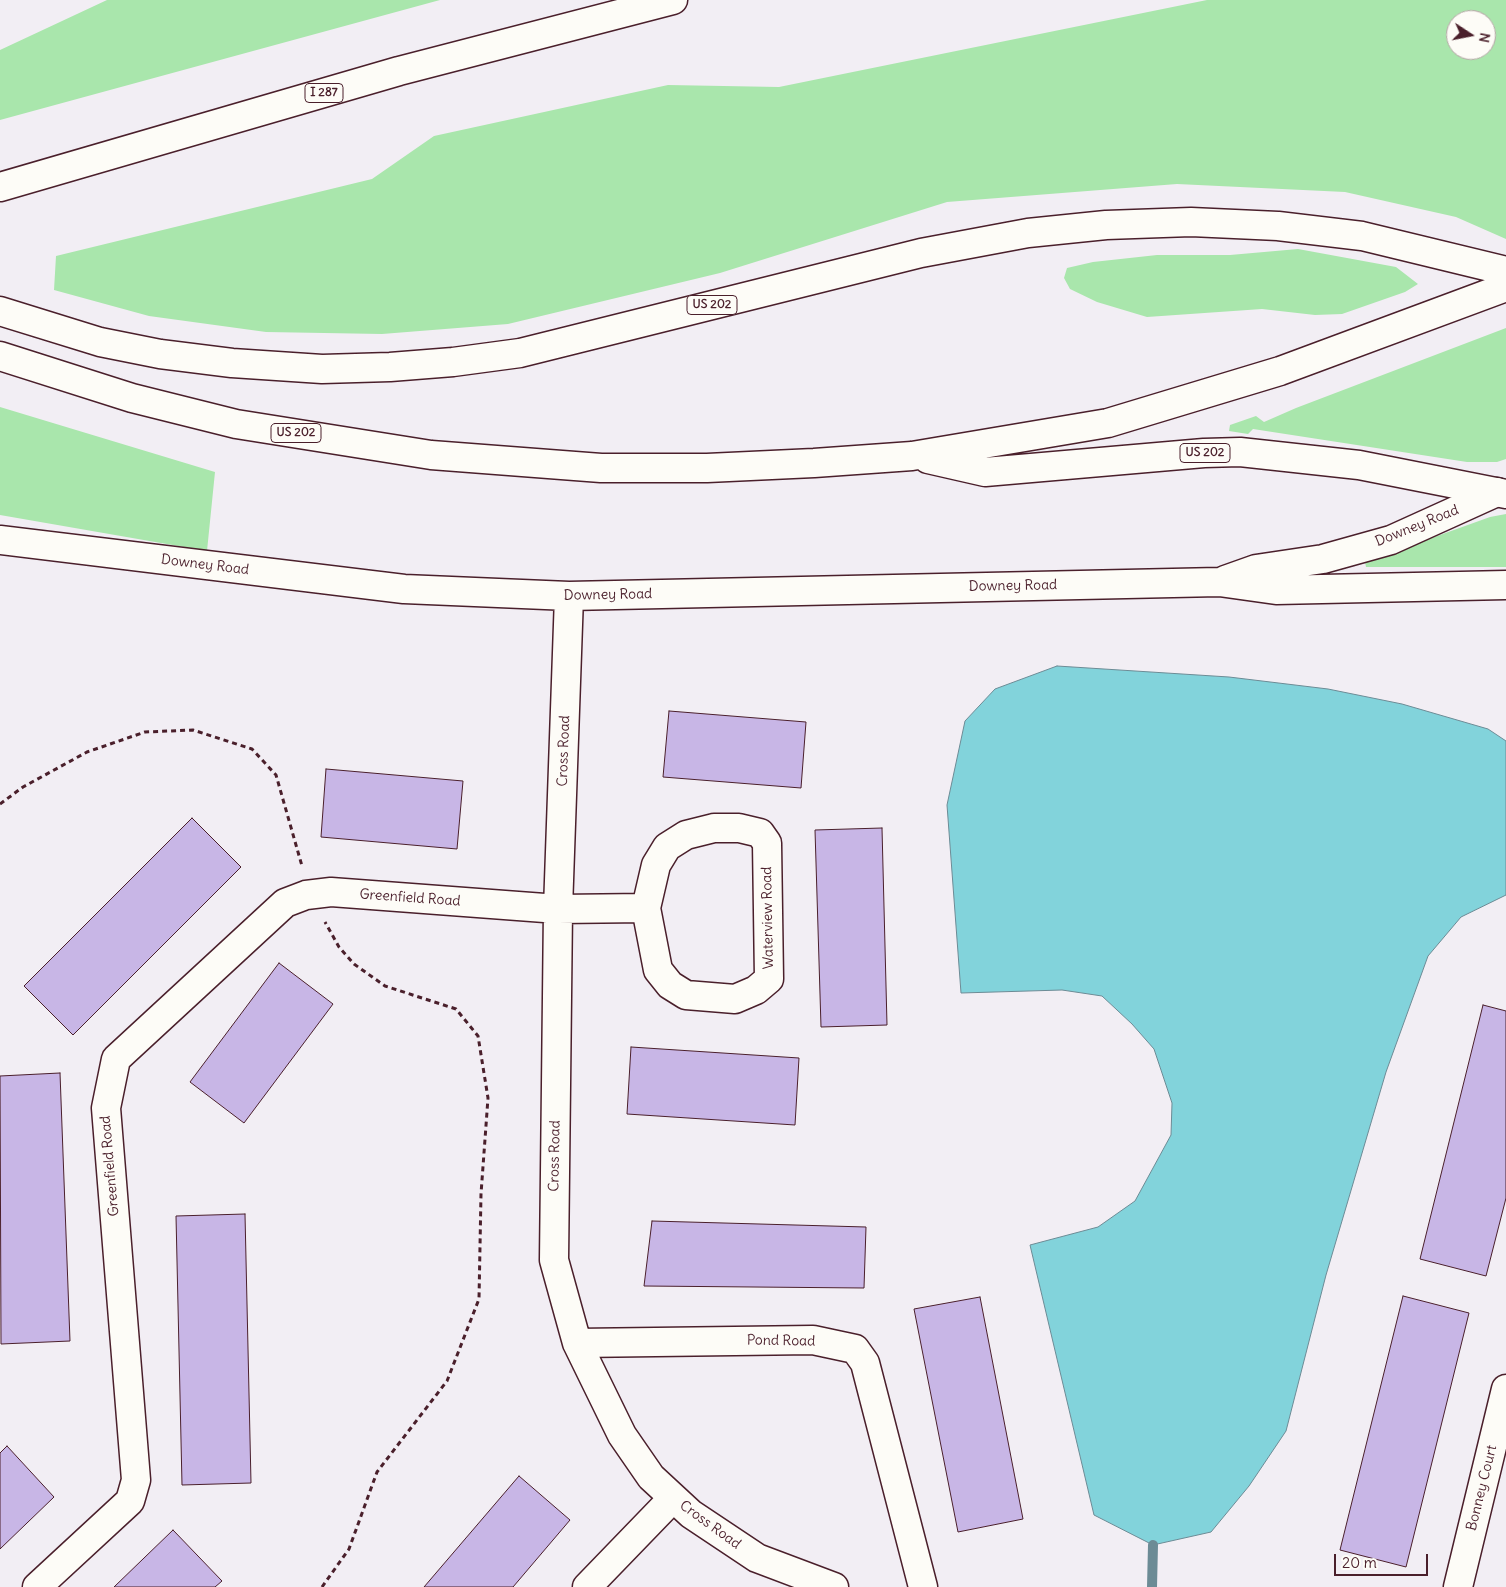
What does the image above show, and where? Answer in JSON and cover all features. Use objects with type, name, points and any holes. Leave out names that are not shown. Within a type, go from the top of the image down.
[{"type":"main road","name":"I 287","points":[[0,187],[399,71],[673,0]]},
{"type":"main road","name":"US 202","points":[[0,312],[100,342],[160,354],[232,363],[322,369],[390,368],[520,353],[921,253],[1028,232],[1106,225],[1190,222],[1278,226],[1344,234],[1427,250],[1506,271]]},
{"type":"main road","points":[[912,456],[1108,423],[1280,371],[1506,287]]},
{"type":"main road","name":"US 202","points":[[0,356],[132,398],[236,424],[432,455],[601,468],[707,468],[912,456],[985,472],[1240,452],[1359,465],[1503,491]]},
{"type":"main road","name":"Downey Road","points":[[1219,582],[1256,569],[1323,559],[1391,540],[1503,491]]},
{"type":"main road","name":"Downey Road","points":[[0,540],[404,589],[569,596],[1219,582],[1276,590],[1506,585]]},
{"type":"main road","name":"Cross Road","points":[[569,596],[558,909],[554,1260],[577,1343],[622,1435],[651,1477],[691,1514],[757,1558],[834,1587]]},
{"type":"main road","name":"Waterview Road","points":[[714,828],[739,828],[760,833],[767,843],[769,979],[756,990],[735,999],[686,995],[670,985],[658,970],[646,908],[656,865],[666,847],[686,835],[714,828]]},
{"type":"main road","name":"Greenfield Road","points":[[37,1587],[130,1502],[136,1480],[106,1108],[116,1059],[285,903],[310,895],[331,892],[558,909]]},
{"type":"main road","points":[[558,909],[646,908]]},
{"type":"main road","name":"Pond Road","points":[[577,1343],[813,1340],[855,1349],[865,1363],[923,1587]]},
{"type":"main road","name":"Bonney Court","points":[[1458,1587],[1506,1389]]},
{"type":"main road","points":[[587,1587],[673,1498]]},
{"type":"path","points":[[0,804],[23,787],[87,752],[144,732],[193,730],[252,749],[276,775],[310,895],[339,947],[354,964],[384,986],[456,1009],[478,1036],[488,1098],[480,1194],[479,1299],[448,1381],[377,1472],[349,1549],[322,1587]]},
{"type":"green space","points":[[107,0],[440,0],[0,120],[0,50]]},
{"type":"green space","points":[[1207,0],[1506,0],[1506,239],[1456,217],[1345,192],[1177,184],[947,202],[720,273],[508,324],[382,334],[266,332],[149,316],[54,290],[56,256],[372,179],[434,136],[668,85],[779,87]]},
{"type":"green space","points":[[1298,249],[1396,267],[1418,284],[1405,292],[1342,314],[1315,315],[1262,309],[1147,317],[1097,302],[1070,289],[1064,278],[1067,268],[1093,262],[1157,255],[1230,255]]},
{"type":"green space","points":[[1506,328],[1506,459],[1497,462],[1467,462],[1253,429],[1248,434],[1229,431],[1230,425],[1256,416],[1264,422]]},
{"type":"green space","points":[[0,407],[215,472],[207,551],[0,515]]},
{"type":"green space","points":[[1506,514],[1506,567],[1366,567],[1365,562],[1490,517]]},
{"type":"water","points":[[1057,666],[1229,677],[1328,689],[1402,704],[1488,729],[1506,741],[1506,895],[1461,917],[1428,956],[1386,1072],[1326,1275],[1286,1431],[1249,1486],[1211,1532],[1153,1545],[1094,1515],[1030,1245],[1098,1227],[1135,1201],[1171,1135],[1172,1103],[1154,1049],[1132,1024],[1102,996],[1062,990],[961,993],[947,805],[965,721],[995,689]]},
{"type":"building","points":[[669,711],[806,722],[801,788],[663,777]]},
{"type":"building","points":[[326,769],[463,781],[457,849],[321,837]]},
{"type":"building","points":[[192,818],[241,867],[73,1035],[24,986]]},
{"type":"building","points":[[882,828],[887,1025],[821,1027],[815,830]]},
{"type":"building","points":[[279,963],[333,1004],[244,1123],[190,1082]]},
{"type":"building","points":[[1483,1005],[1506,1011],[1506,1198],[1486,1276],[1420,1259]]},
{"type":"building","points":[[631,1047],[799,1058],[795,1125],[627,1114]]},
{"type":"building","points":[[60,1073],[70,1341],[1,1344],[0,1076]]},
{"type":"building","points":[[245,1214],[251,1483],[182,1485],[176,1216]]},
{"type":"building","points":[[652,1221],[866,1227],[864,1288],[644,1286]]},
{"type":"building","points":[[1403,1296],[1469,1313],[1406,1567],[1340,1550]]},
{"type":"building","points":[[980,1297],[1023,1519],[958,1532],[914,1309]]},
{"type":"building","points":[[7,1446],[54,1497],[0,1549],[0,1453]]},
{"type":"building","points":[[519,1476],[570,1520],[513,1587],[424,1587]]},
{"type":"building","points":[[173,1530],[222,1581],[215,1587],[114,1587]]},
{"type":"waterway","points":[[1152,1587],[1153,1545]]}]
